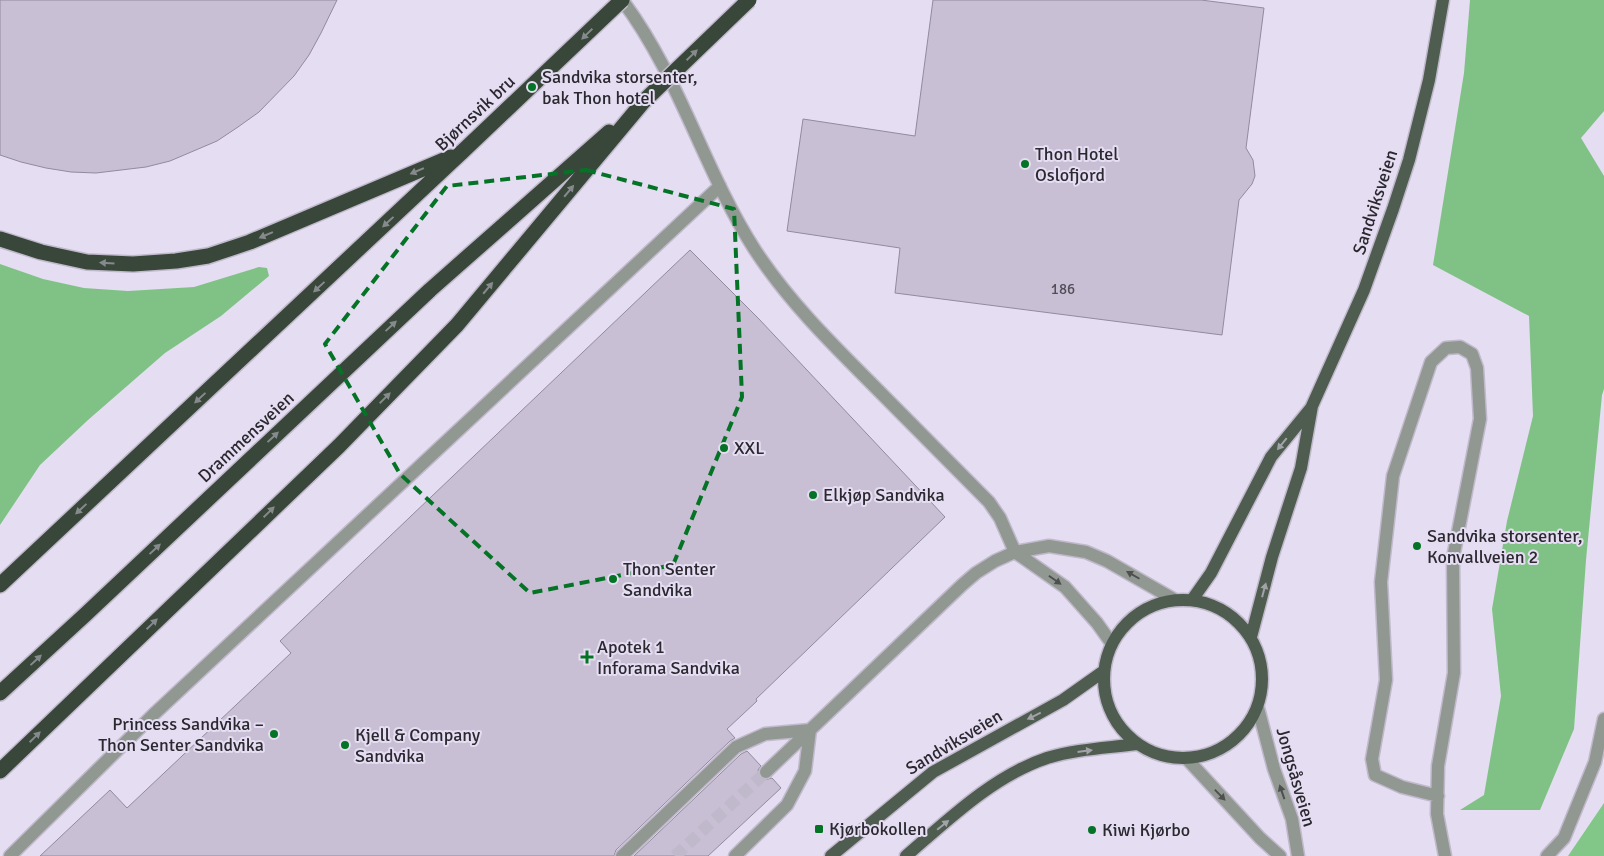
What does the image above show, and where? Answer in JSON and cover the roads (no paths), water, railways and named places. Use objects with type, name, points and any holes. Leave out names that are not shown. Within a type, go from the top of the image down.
[{"type":"highway","name":"Bjørnsvik bru","points":[[0,585],[622,0]]},
{"type":"highway","points":[[0,771],[339,446],[457,326],[644,101],[749,0]]},
{"type":"highway","name":"Drammensveien","points":[[0,693],[430,290],[644,101]]},
{"type":"highway","points":[[0,239],[41,252],[87,262],[141,263],[208,256],[250,242],[462,152]]},
{"type":"main road","name":"Sandviksveien","points":[[1251,638],[1272,557],[1301,468],[1312,406],[1364,290],[1409,160],[1429,80],[1443,0]]},
{"type":"main road","name":"Sandviksveien","points":[[1192,600],[1211,573],[1271,457],[1312,406]]},
{"type":"main road","points":[[1175,600],[1192,600],[1209,604],[1226,612],[1240,623],[1251,638],[1259,654],[1263,672],[1263,690],[1258,708],[1247,728],[1230,744],[1210,754],[1187,759],[1170,758],[1152,753],[1137,744],[1122,730],[1111,712],[1104,685],[1104,671],[1112,644],[1132,618],[1145,610],[1175,600]]},
{"type":"main road","name":"Sandviksveien","points":[[831,856],[933,772],[1063,700],[1104,671]]},
{"type":"main road","points":[[906,856],[981,794],[1024,767],[1046,758],[1067,753],[1137,744]]},
{"type":"street","points":[[622,0],[638,20],[662,65],[737,220],[793,301],[822,334],[989,502],[1000,518],[1015,552],[1065,587],[1097,623],[1112,644]]},
{"type":"street","points":[[10,856],[153,715],[720,186]]},
{"type":"street","points":[[1438,796],[1402,787],[1375,775],[1372,759],[1386,680],[1381,582],[1393,476],[1431,362],[1446,348],[1460,346],[1472,354],[1477,368],[1480,419],[1453,558],[1454,673],[1438,766],[1438,796],[1438,814],[1445,856]]},
{"type":"street","points":[[766,772],[962,585],[995,561],[1015,552],[1049,546],[1086,552],[1107,561],[1175,600]]},
{"type":"street","name":"Jongsåsveien","points":[[1258,708],[1274,769],[1292,820],[1298,856]]},
{"type":"street","points":[[1547,856],[1564,838],[1595,762],[1604,719]]},
{"type":"street","points":[[622,856],[736,747],[764,734],[810,730]]},
{"type":"street","points":[[734,856],[787,805],[805,772],[810,730]]},
{"type":"street","points":[[1187,759],[1260,838],[1280,856]]},
{"type":"tunnel","points":[[675,856],[766,772]]},
{"type":"place","name":"Sandvika storsenter, bak Thon hotel","points":[[532,87]]},
{"type":"place","name":"Thon Hotel Oslofjord","points":[[1025,164]]},
{"type":"place","name":"XXL","points":[[724,448]]},
{"type":"place","name":"Elkjøp Sandvika","points":[[813,495]]},
{"type":"place","name":"Sandvika storsenter, Konvallveien 2","points":[[1417,546]]},
{"type":"place","name":"Thon Senter Sandvika","points":[[613,579]]},
{"type":"place","name":"Apotek 1 Inforama Sandvika","points":[[587,657]]},
{"type":"place","name":"Princess Sandvika – Thon Senter Sandvika","points":[[274,734]]},
{"type":"place","name":"Kjell & Company Sandvika","points":[[345,745]]},
{"type":"place","name":"Kjørbokollen","points":[[819,829]]},
{"type":"place","name":"Kiwi Kjørbo","points":[[1092,830]]}]
